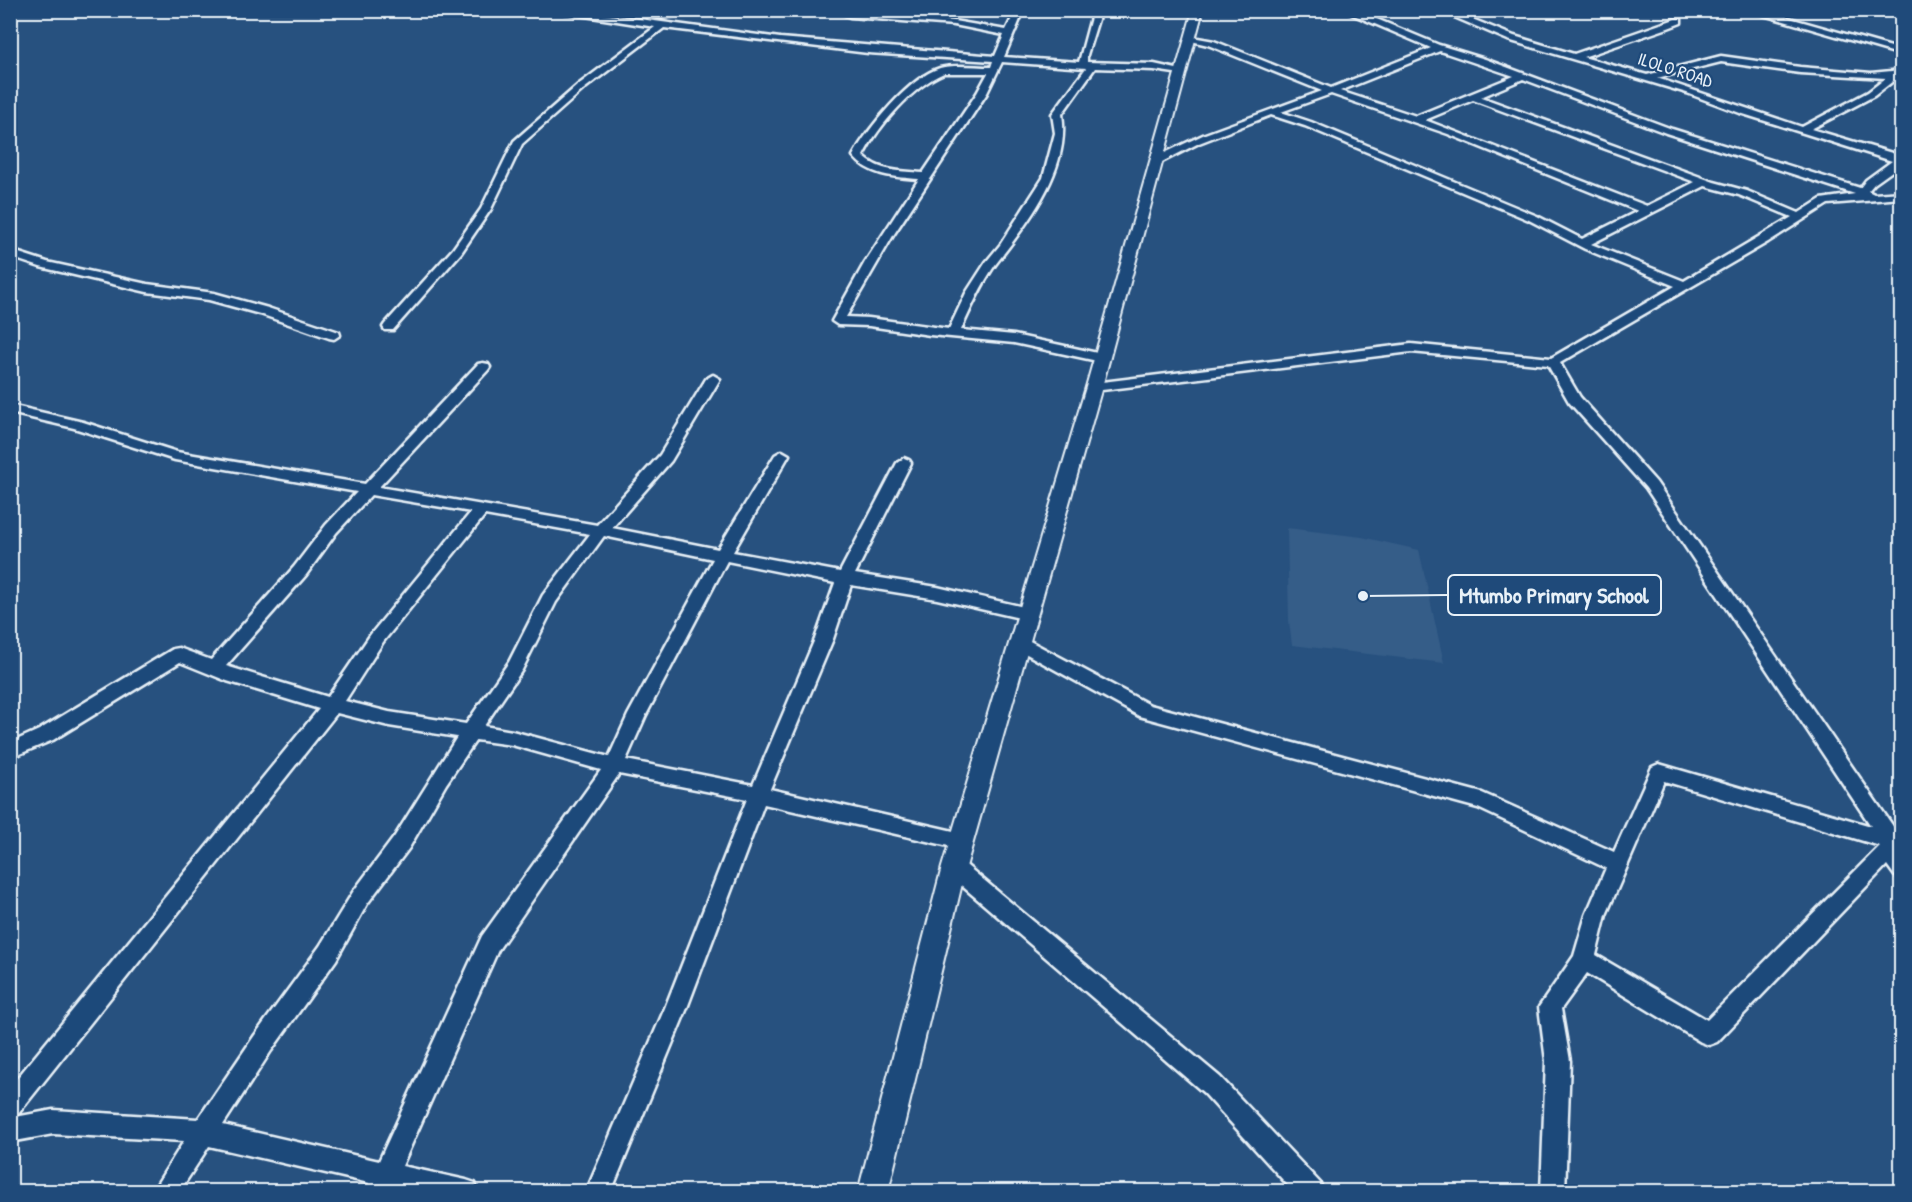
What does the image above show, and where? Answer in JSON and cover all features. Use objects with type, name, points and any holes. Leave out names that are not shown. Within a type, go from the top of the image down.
[{"type":"street","points":[[551,10],[623,16],[662,25],[813,44],[1088,65],[1154,67],[1181,71]]},
{"type":"street","points":[[623,16],[719,10]]},
{"type":"street","points":[[836,10],[850,15],[954,23],[1009,33]]},
{"type":"street","points":[[1020,10],[995,70],[855,287],[838,321],[869,322],[1014,339],[1102,358]]},
{"type":"street","points":[[1088,65],[1083,55],[1097,10]]},
{"type":"street","points":[[873,1191],[954,867],[1094,387],[1198,10]]},
{"type":"street","points":[[1346,10],[1439,48],[1523,76],[1669,131],[1859,196]]},
{"type":"street","points":[[1750,10],[1902,53]]},
{"type":"street","name":"ILOLO ROAD","points":[[1443,11],[1511,38],[1648,78],[1900,160]]},
{"type":"street","points":[[1573,57],[1624,39],[1650,34],[1678,21]]},
{"type":"street","points":[[389,327],[457,251],[486,209],[518,143],[581,87],[662,25]]},
{"type":"street","points":[[1190,38],[1251,58],[1330,91],[1416,120],[1646,210]]},
{"type":"street","points":[[1156,161],[1209,134],[1330,91],[1439,48]]},
{"type":"street","points":[[1648,78],[1721,59],[1800,70],[1898,72]]},
{"type":"street","points":[[953,333],[972,292],[990,264],[1005,247],[1048,178],[1060,133],[1057,114],[1088,65]]},
{"type":"street","points":[[925,176],[897,174],[868,167],[858,156],[864,143],[888,114],[936,73],[943,70],[995,70]]},
{"type":"street","points":[[1803,130],[1871,94],[1898,72]]},
{"type":"street","points":[[1416,120],[1523,76]]},
{"type":"street","points":[[1473,97],[1704,182],[1743,193],[1800,217]]},
{"type":"street","points":[[1272,112],[1308,124],[1533,218],[1561,235],[1621,262],[1686,286]]},
{"type":"street","points":[[1859,196],[1870,182],[1900,160]]},
{"type":"street","points":[[1583,243],[1704,182]]},
{"type":"street","points":[[1094,387],[1411,348],[1553,362],[1686,286],[1825,201],[1859,196],[1902,195]]},
{"type":"street","points":[[10,253],[44,265],[147,288],[210,296],[264,310],[334,335]]},
{"type":"street","points":[[1553,362],[1574,399],[1651,485],[1894,846],[1902,870]]},
{"type":"street","points":[[214,668],[300,571],[332,529],[483,367]]},
{"type":"street","points":[[164,1191],[328,953],[360,898],[402,842],[470,732],[516,665],[549,598],[600,531],[666,458],[713,379]]},
{"type":"street","points":[[10,409],[78,425],[175,456],[937,593],[1028,614]]},
{"type":"street","points":[[383,1182],[490,943],[614,766],[637,715],[723,554],[782,456]]},
{"type":"street","points":[[598,1191],[676,1008],[758,795],[824,639],[845,578],[904,463]]},
{"type":"street","points":[[10,1107],[333,705],[377,638],[481,510]]},
{"type":"street","points":[[1020,643],[1145,711],[1482,801],[1618,864]]},
{"type":"street","points":[[10,751],[46,735],[179,654],[233,676],[389,719],[512,738],[614,766],[701,781],[962,841]]},
{"type":"street","points":[[1553,1191],[1558,1061],[1550,1007],[1584,960],[1596,915],[1659,772],[1894,846]]},
{"type":"street","points":[[1584,960],[1709,1034],[1894,846]]},
{"type":"street","points":[[954,867],[1212,1085],[1311,1191]]},
{"type":"street","points":[[10,1130],[53,1122],[190,1129],[292,1154],[383,1182],[466,1191]]},
{"type":"shaded area","points":[[1287,528],[1362,537],[1419,550],[1444,663],[1292,645],[1289,621]]},
{"type":"place","name":"Mtumbo Primary School","points":[[1363,596]]}]
